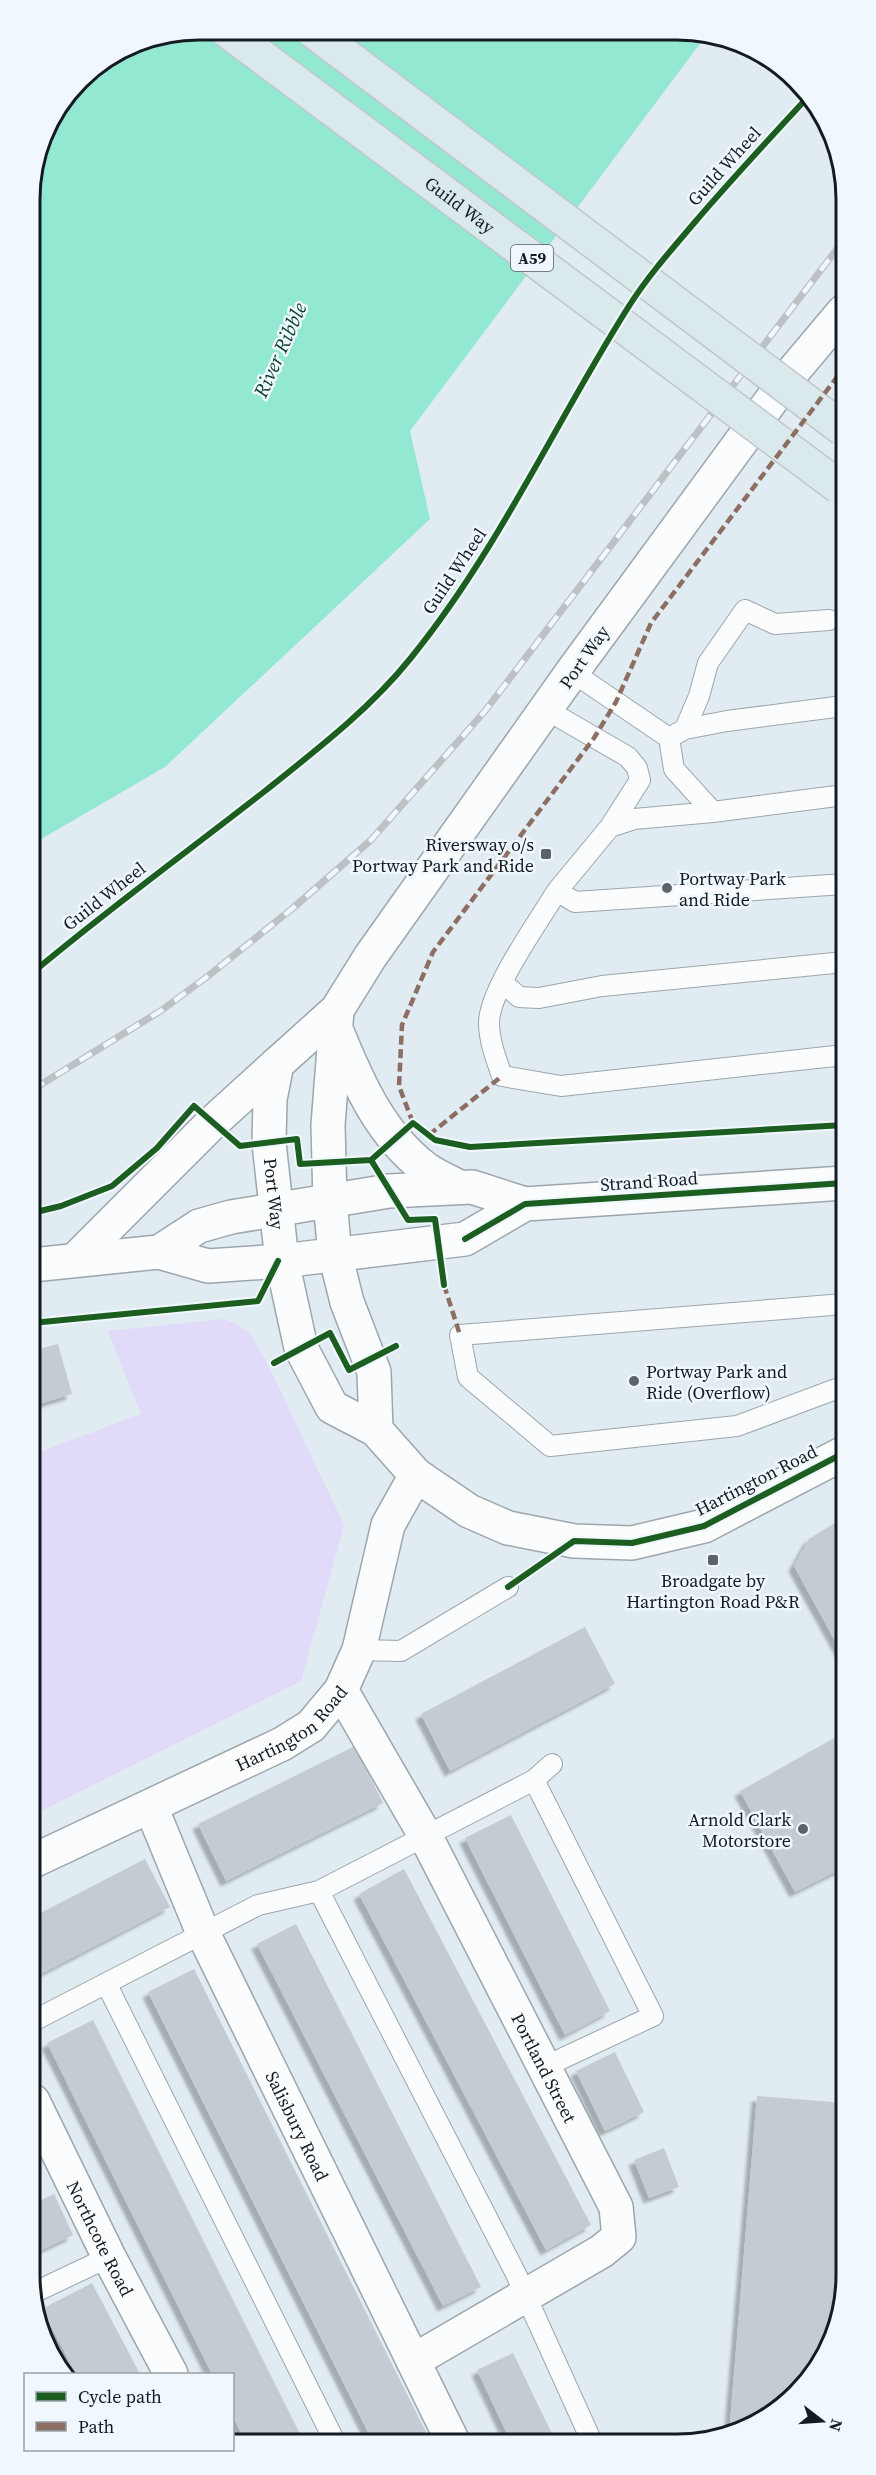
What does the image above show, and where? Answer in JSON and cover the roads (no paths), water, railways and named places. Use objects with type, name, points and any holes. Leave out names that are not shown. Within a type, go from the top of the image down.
[{"type":"highway","name":"Guild Way","points":[[241,41],[836,485]]},
{"type":"highway","points":[[326,41],[836,424]]},
{"type":"street","name":"Port Way","points":[[335,1254],[330,1202],[328,1125],[337,1020],[370,957],[572,672],[790,375],[836,320]]},
{"type":"street","name":"Port Way","points":[[282,1261],[269,1143],[270,1099],[277,1064],[337,1020]]},
{"type":"street","points":[[337,1020],[374,1111],[394,1140],[428,1170],[459,1187]]},
{"type":"street","points":[[75,1260],[212,1123],[277,1064]]},
{"type":"street","name":"Strand Road","points":[[159,1252],[199,1226],[231,1217],[389,1191],[472,1187],[525,1204],[836,1184]]},
{"type":"street","name":"Strand Road","points":[[40,1264],[159,1252],[208,1266],[282,1261],[465,1239],[525,1204]]},
{"type":"street","points":[[335,1254],[347,1302],[374,1372],[376,1430]]},
{"type":"street","name":"Hartington Road","points":[[282,1261],[301,1348],[332,1407],[376,1430],[416,1475],[469,1511],[508,1528],[574,1541],[632,1544],[704,1526],[835,1457]]},
{"type":"street","name":"Hartington Road","points":[[40,1858],[282,1744],[311,1726],[341,1690],[359,1650],[388,1525],[416,1475]]},
{"type":"street","name":"Portland Street","points":[[341,1690],[426,1837],[616,2207],[619,2237],[602,2251],[413,2361]]},
{"type":"street","name":"Salisbury Road","points":[[151,1807],[203,1933],[449,2434]]},
{"type":"street","name":"Northcote Road","points":[[43,2147],[109,2257],[170,2373]]},
{"type":"lane","points":[[713,812],[674,769],[677,734],[699,696],[708,663],[745,610],[775,624],[829,620]]},
{"type":"lane","points":[[572,672],[677,734],[836,707]]},
{"type":"lane","points":[[547,710],[628,757],[637,768],[640,780],[610,827],[557,891],[502,982],[489,1021],[493,1051],[502,1076],[561,1086],[836,1056]]},
{"type":"lane","points":[[610,827],[634,819],[713,812],[836,796]]},
{"type":"lane","points":[[557,891],[575,902],[836,885]]},
{"type":"lane","points":[[502,982],[519,997],[539,998],[602,986],[836,963]]},
{"type":"lane","points":[[835,1305],[460,1335],[468,1377],[550,1446],[737,1426],[835,1389]]},
{"type":"lane","points":[[359,1650],[401,1651],[508,1587]]},
{"type":"lane","points":[[40,2017],[258,1905],[319,1891],[534,1780],[552,1764]]},
{"type":"lane","points":[[534,1780],[654,2016],[544,2067]]},
{"type":"lane","points":[[319,1891],[526,2295],[588,2434]]},
{"type":"lane","points":[[106,1983],[331,2434]]},
{"type":"lane","points":[[41,2289],[109,2257]]},
{"type":"water","name":"River Ribble","points":[[676,40],[701,43],[410,431],[430,519],[165,767],[41,839],[41,189],[49,148],[67,111],[87,87],[111,67],[148,49],[189,41]]},
{"type":"railway","points":[[41,1085],[162,1010],[208,976],[293,908],[371,840],[485,711],[836,250]]},
{"type":"place","name":"Riversway o/s Portway Park and Ride","points":[[546,854]]},
{"type":"place","name":"Portway Park and Ride","points":[[667,888]]},
{"type":"place","name":"Portway Park and Ride (Overflow)","points":[[634,1381]]},
{"type":"place","name":"Broadgate by Hartington Road P&R","points":[[713,1560]]},
{"type":"place","name":"Arnold Clark Motorstore","points":[[803,1829]]}]
